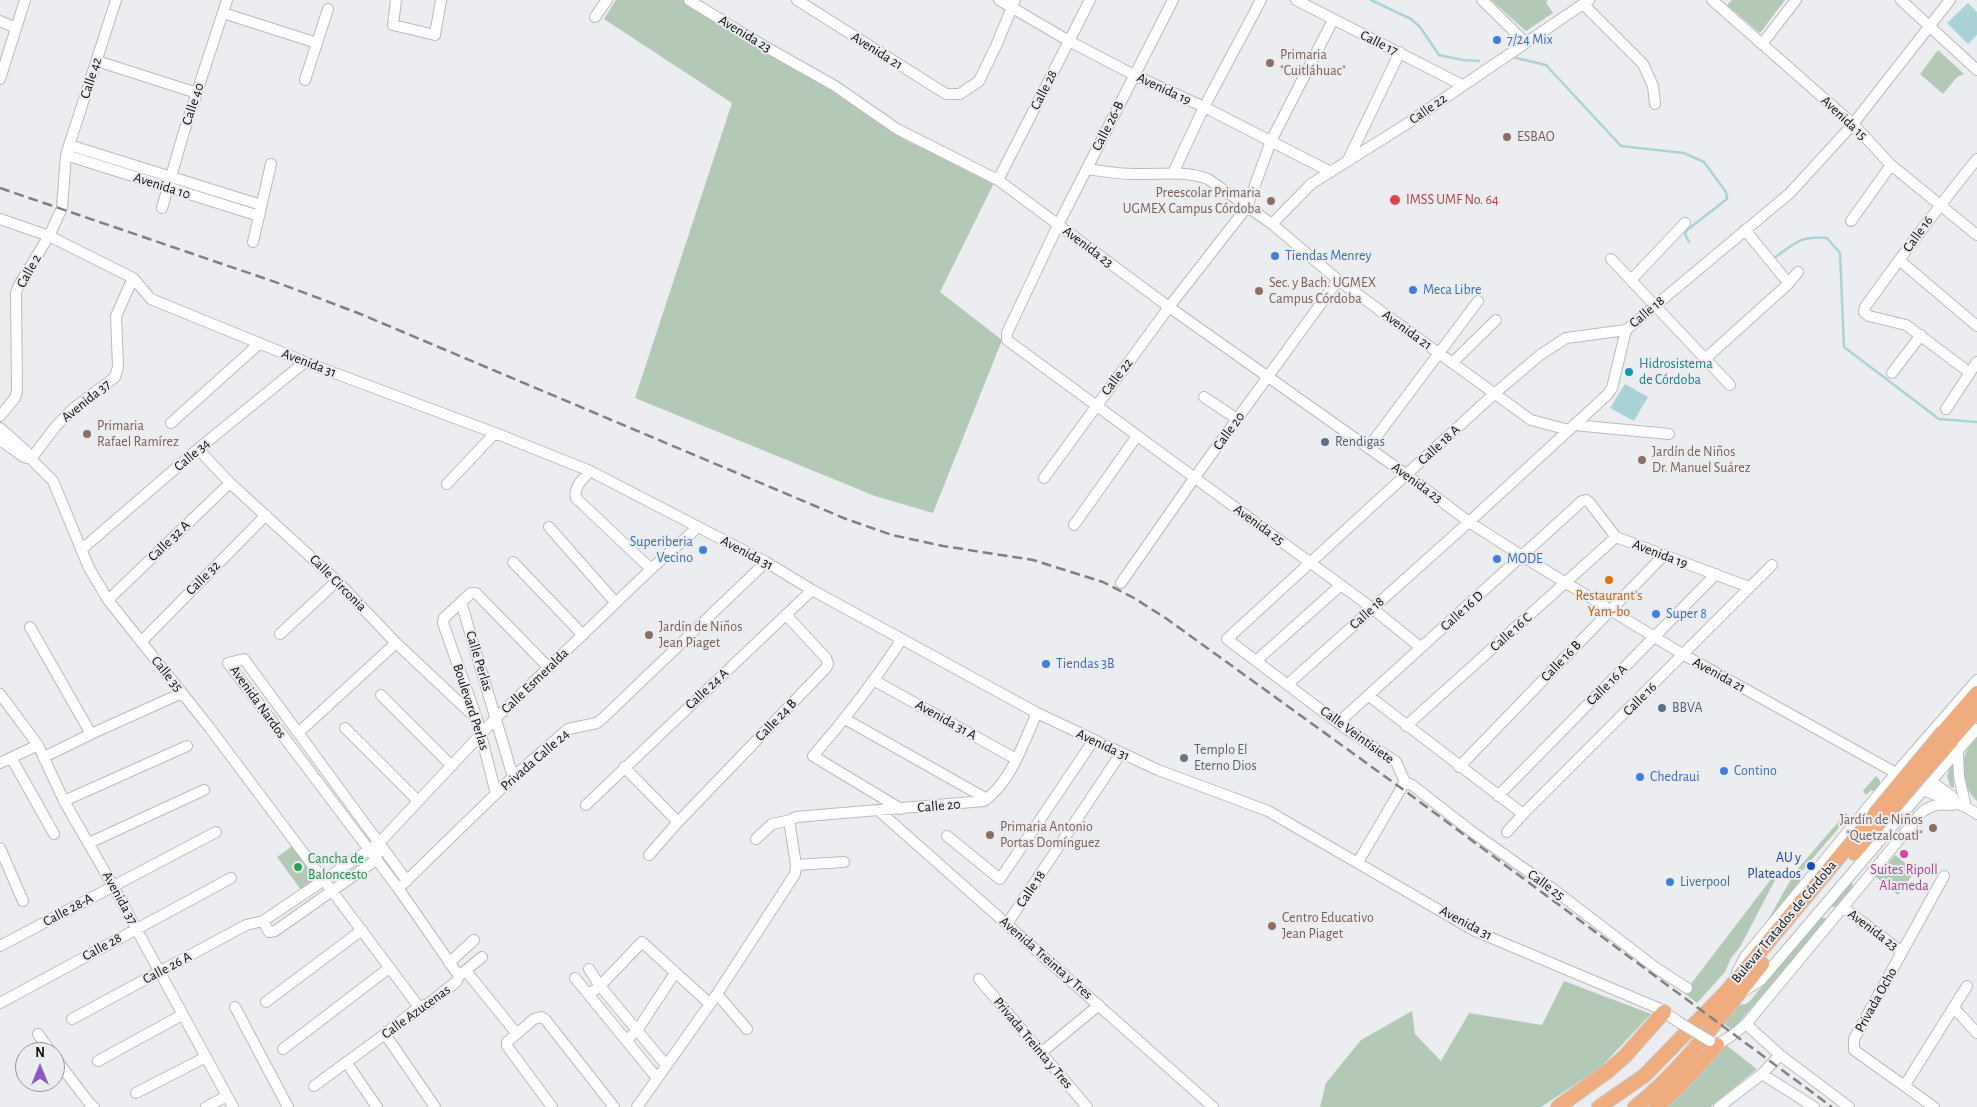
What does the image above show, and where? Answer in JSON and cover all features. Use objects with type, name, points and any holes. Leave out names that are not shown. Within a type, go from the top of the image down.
[{"type":"main road","name":"Bulevar Tratados de Córdoba","points":[[1951,741],[1977,693]]},
{"type":"main road","name":"Bulevar Tratados de Córdoba","points":[[1635,1107],[1683,1062],[1731,994],[1879,817],[1951,741],[1977,710]]},
{"type":"main road","name":"Bulevar Tratados de Córdoba","points":[[1599,1107],[1644,1076],[1731,994]]},
{"type":"main road","points":[[1558,1107],[1608,1071],[1625,1056],[1664,1012]]},
{"type":"main road","points":[[1656,1107],[1678,1088],[1713,1043]]},
{"type":"street","points":[[0,78],[25,0]]},
{"type":"street","name":"Calle 42","points":[[66,155],[116,0]]},
{"type":"street","name":"Calle 40","points":[[162,208],[227,0]]},
{"type":"street","points":[[396,0],[393,25],[435,35],[441,0]]},
{"type":"street","points":[[596,17],[607,0]]},
{"type":"street","name":"Avenida 23","points":[[689,0],[757,42],[835,86],[897,129],[998,180],[1169,308],[1407,475],[1470,522]]},
{"type":"street","name":"Avenida 21","points":[[797,0],[946,94],[960,94],[979,81],[1013,4]]},
{"type":"street","name":"Avenida 19","points":[[999,0],[1013,4],[1069,41],[1134,75],[1331,172]]},
{"type":"street","name":"Calle 28","points":[[998,180],[1090,0]]},
{"type":"street","name":"Calle 26-B","points":[[1096,405],[1007,340],[1007,333],[1058,225],[1173,0]]},
{"type":"street","points":[[1173,173],[1204,108],[1261,0]]},
{"type":"street","name":"Calle 17","points":[[1296,0],[1400,52],[1462,86]]},
{"type":"street","points":[[1482,0],[1526,43]]},
{"type":"street","name":"Avenida 15","points":[[1712,0],[1853,124],[1891,165],[1977,235]]},
{"type":"street","points":[[1762,44],[1796,0]]},
{"type":"street","points":[[1901,0],[1977,70]]},
{"type":"street","name":"Calle 18","points":[[1288,684],[1470,522],[1608,394],[1612,388],[1626,330],[1790,192],[1853,124],[1950,0]]},
{"type":"street","points":[[1586,2],[1643,64],[1653,86],[1655,104]]},
{"type":"street","name":"Calle 22","points":[[1272,224],[1304,190],[1405,125],[1586,2]]},
{"type":"street","points":[[305,80],[328,10]]},
{"type":"street","points":[[223,13],[317,43]]},
{"type":"street","name":"Calle 22","points":[[1044,478],[1096,405],[1247,207],[1271,141],[1333,20]]},
{"type":"street","points":[[0,21],[16,28]]},
{"type":"street","points":[[1348,160],[1400,52]]},
{"type":"street","points":[[97,61],[197,93]]},
{"type":"street","name":"Avenida 10","points":[[69,145],[261,205]]},
{"type":"street","name":"Avenida 10","points":[[66,155],[168,189],[259,216]]},
{"type":"street","name":"Calle 2","points":[[0,416],[15,398],[17,391],[16,293],[18,284],[49,236],[64,201],[66,155]]},
{"type":"street","name":"Calle 16","points":[[1921,335],[1906,325],[1869,316],[1864,312],[1865,307],[1940,205],[1977,159]]},
{"type":"street","points":[[253,242],[271,164]]},
{"type":"street","points":[[1850,221],[1891,165]]},
{"type":"street","name":"Avenida 21","points":[[1087,169],[1134,174],[1173,173],[1200,176],[1208,179],[1272,224],[1338,280],[1531,420],[1571,427],[1669,434]]},
{"type":"street","points":[[0,219],[49,236],[133,278]]},
{"type":"street","points":[[1632,279],[1686,224]]},
{"type":"street","points":[[1745,230],[1786,280],[1787,285]]},
{"type":"street","points":[[1611,259],[1632,279],[1730,385]]},
{"type":"street","points":[[1899,260],[1977,326]]},
{"type":"street","points":[[1705,359],[1787,285],[1798,272]]},
{"type":"street","name":"Avenida 31","points":[[133,278],[151,298],[260,344],[590,470],[766,562],[812,590],[1036,713],[1158,770],[1268,811],[1475,931],[1658,1008],[1713,1043]]},
{"type":"street","name":"Avenida 37","points":[[31,459],[56,426],[81,403],[115,377],[118,367],[116,316],[133,278]]},
{"type":"street","name":"Calle 20","points":[[1121,583],[1195,477],[1338,280]]},
{"type":"street","points":[[1368,448],[1478,301]]},
{"type":"street","points":[[1452,363],[1496,320]]},
{"type":"street","name":"Calle 18 A","points":[[1227,639],[1494,394],[1540,355],[1566,338],[1626,330]]},
{"type":"street","points":[[1892,373],[1921,335],[1970,373]]},
{"type":"street","points":[[171,423],[260,344]]},
{"type":"street","name":"Calle 34","points":[[82,550],[198,450],[305,362]]},
{"type":"street","points":[[1946,409],[1977,362]]},
{"type":"street","points":[[1204,397],[1237,420]]},
{"type":"street","name":"Avenida 25","points":[[1096,405],[1372,608],[1420,647]]},
{"type":"street","points":[[0,428],[27,452],[31,459]]},
{"type":"street","points":[[447,484],[495,433]]},
{"type":"street","points":[[1074,525],[1136,436]]},
{"type":"street","points":[[0,440],[24,457],[31,459]]},
{"type":"street","name":"Calle Circonia","points":[[198,450],[230,483],[337,581],[396,643],[477,719]]},
{"type":"street","name":"Calle 35","points":[[31,459],[52,481],[90,568],[108,600],[182,693],[419,1007]]},
{"type":"street","points":[[590,470],[576,488],[576,498],[651,569]]},
{"type":"street","name":"Calle 32 A","points":[[108,600],[230,483]]},
{"type":"street","name":"Avenida 19","points":[[1586,500],[1616,537],[1749,588]]},
{"type":"street","name":"Calle 16 D","points":[[1338,723],[1582,501],[1586,500]]},
{"type":"street","name":"Calle 32","points":[[141,642],[266,515]]},
{"type":"street","name":"Avenida 21","points":[[1470,522],[1610,611],[1684,655],[1896,773],[1923,790],[1966,807],[1977,814]]},
{"type":"street","points":[[549,527],[616,603]]},
{"type":"street","name":"Calle Esmeralda","points":[[379,843],[496,718],[651,569],[698,527]]},
{"type":"street","name":"Calle 16 C","points":[[1406,726],[1616,537]]},
{"type":"street","name":"Calle 16 B","points":[[1459,766],[1663,556]]},
{"type":"street","points":[[513,562],[584,635]]},
{"type":"street","name":"Privada Calle 24","points":[[398,888],[512,777],[568,728],[597,723],[603,718],[766,562]]},
{"type":"street","name":"Calle 16","points":[[1507,832],[1772,565]]},
{"type":"street","name":"Calle 16 A","points":[[1498,796],[1716,574]]},
{"type":"street","points":[[280,634],[337,581]]},
{"type":"street","points":[[1256,661],[1341,585]]},
{"type":"street","name":"Calle 24 A","points":[[586,805],[812,590]]},
{"type":"street","points":[[461,602],[474,593],[509,625],[549,668]]},
{"type":"street","name":"Calle Perlas","points":[[461,602],[512,777]]},
{"type":"street","name":"Boulevard Perlas","points":[[461,602],[443,621],[477,719],[496,794]]},
{"type":"street","name":"Calle 24 B","points":[[678,822],[828,664],[826,658],[786,615]]},
{"type":"street","points":[[30,627],[91,734]]},
{"type":"street","points":[[901,809],[813,756],[876,681],[902,639]]},
{"type":"street","name":"Calle Veintisiete","points":[[1227,639],[1338,723],[1396,762],[1405,782]]},
{"type":"street","points":[[298,733],[396,643]]},
{"type":"street","name":"Avenida Nardos","points":[[407,881],[244,659],[228,663],[398,888],[449,963],[463,973],[517,1034]]},
{"type":"street","name":"Bulevar Tratados de Córdoba","points":[[1731,994],[1745,957],[1896,773],[1977,680]]},
{"type":"street","name":"Avenida 31 A","points":[[876,681],[1016,759]]},
{"type":"street","points":[[44,757],[182,693]]},
{"type":"street","name":"Avenida 37","points":[[0,694],[38,745],[64,801],[114,886],[233,1107]]},
{"type":"street","points":[[381,695],[452,766]]},
{"type":"street","points":[[1369,696],[1523,814]]},
{"type":"street","points":[[846,719],[987,799],[996,790],[1016,759],[1036,713]]},
{"type":"street","points":[[345,728],[418,801]]},
{"type":"street","name":"Bulevar Tratados de Córdoba","points":[[1731,994],[1761,980],[1931,781],[1951,741],[1977,729]]},
{"type":"street","points":[[947,836],[1000,879],[1093,741]]},
{"type":"street","points":[[1951,741],[1966,807]]},
{"type":"street","points":[[38,745],[4,759],[54,834]]},
{"type":"street","points":[[64,801],[187,746]]},
{"type":"street","name":"Calle 18","points":[[1007,924],[1121,753]]},
{"type":"street","points":[[624,767],[678,822],[649,855]]},
{"type":"street","points":[[1896,773],[1931,781],[1966,807]]},
{"type":"street","points":[[1358,862],[1405,782]]},
{"type":"street","name":"Calle 25","points":[[1405,782],[1412,785],[1471,831],[1553,889],[1656,968],[1687,988]]},
{"type":"street","points":[[89,843],[204,790]]},
{"type":"street","name":"Calle 20","points":[[756,839],[772,824],[796,817],[979,803],[987,799]]},
{"type":"street","points":[[1713,1043],[1734,1034],[1746,1024],[1922,812],[1932,805],[1938,804],[1966,807]]},
{"type":"street","name":"Avenida Treinta y Tres","points":[[878,810],[1213,1107]]},
{"type":"street","points":[[637,1107],[717,994],[795,874],[796,865],[790,826],[791,820]]},
{"type":"street","name":"Calle 28-A","points":[[0,946],[216,832]]},
{"type":"street","points":[[263,921],[269,932],[275,931],[333,892],[376,860],[379,843]]},
{"type":"street","name":"Calle 26 A","points":[[72,1019],[246,926],[263,921],[379,843]]},
{"type":"street","points":[[0,848],[23,901]]},
{"type":"street","points":[[796,865],[844,862]]},
{"type":"street","points":[[1856,870],[1861,887]]},
{"type":"street","name":"Privada Ocho","points":[[1905,1086],[1854,1050],[1852,1045],[1944,876]]},
{"type":"street","name":"Calle 28","points":[[0,1003],[231,878]]},
{"type":"street","points":[[1819,912],[1844,908]]},
{"type":"street","name":"Avenida 23","points":[[1844,908],[1902,952]]},
{"type":"street","points":[[266,1002],[362,930]]},
{"type":"street","points":[[449,963],[474,940]]},
{"type":"street","points":[[589,994],[600,986],[642,942],[710,1004]]},
{"type":"street","name":"Calle Azucenas","points":[[314,1086],[419,1007],[428,1004],[482,958]]},
{"type":"street","points":[[283,1049],[389,968]]},
{"type":"street","points":[[589,969],[600,986],[638,1029],[666,1065]]},
{"type":"street","points":[[627,1040],[638,1029],[675,972]]},
{"type":"street","points":[[576,978],[657,1078]]},
{"type":"street","name":"Privada Treinta y Tres","points":[[979,979],[1087,1107]]},
{"type":"street","points":[[1934,1107],[1905,1086],[1968,986]]},
{"type":"street","points":[[717,994],[747,1029]]},
{"type":"street","points":[[1042,1052],[1098,1005]]},
{"type":"street","points":[[235,1007],[288,1107]]},
{"type":"street","points":[[1954,1008],[1977,1033]]},
{"type":"street","points":[[98,1061],[182,1015]]},
{"type":"street","points":[[552,1107],[507,1046],[507,1042],[534,1019],[541,1017],[546,1019],[614,1107]]},
{"type":"street","points":[[1746,1024],[1780,1055],[1849,1107]]},
{"type":"street","points":[[38,1034],[44,1042]]},
{"type":"street","points":[[385,1034],[435,1107]]},
{"type":"street","points":[[1719,1107],[1762,1074],[1780,1055]]},
{"type":"street","points":[[136,1093],[206,1057]]},
{"type":"street","points":[[346,1062],[377,1107]]},
{"type":"street","points":[[65,1071],[94,1107]]},
{"type":"street","points":[[1762,1074],[1814,1107]]},
{"type":"street","points":[[206,1107],[227,1096]]},
{"type":"green space","points":[[616,0],[685,0],[839,93],[907,141],[995,181],[940,292],[1002,340],[933,513],[875,496],[635,398],[732,103],[604,19]]},
{"type":"green space","points":[[1491,0],[1548,0],[1546,2],[1553,13],[1526,31]]},
{"type":"green space","points":[[1732,0],[1785,0],[1760,33],[1727,5]]},
{"type":"green space","points":[[1938,50],[1964,74],[1957,77],[1943,94],[1920,74]]},
{"type":"green space","points":[[1977,736],[1977,801],[1965,785],[1962,769],[1966,752]]},
{"type":"green space","points":[[1952,763],[1954,788],[1950,786],[1947,776]]},
{"type":"green space","points":[[1876,776],[1881,785],[1874,792],[1871,790],[1866,795],[1863,791]]},
{"type":"green space","points":[[1846,813],[1849,816],[1801,872],[1800,881],[1768,920],[1795,872]]},
{"type":"green space","name":"Cancha de Baloncesto","points":[[295,844],[319,877],[301,890],[277,857]]},
{"type":"green space","points":[[1895,855],[1915,871],[1898,895],[1876,877]]},
{"type":"green space","points":[[1775,874],[1775,880],[1725,972],[1697,1003],[1684,993]]},
{"type":"green space","points":[[1852,881],[1853,890],[1840,906],[1830,907]]},
{"type":"green space","points":[[1819,918],[1829,918],[1732,1030],[1723,1023],[1739,1005],[1750,1001]]},
{"type":"green space","points":[[1564,981],[1651,1014],[1600,1068],[1541,1107],[1320,1107],[1326,1083],[1361,1040],[1412,1011],[1415,1034],[1441,1061],[1469,1013],[1542,1025]]},
{"type":"green space","points":[[1726,1045],[1757,1069],[1710,1107],[1665,1107],[1684,1092]]},
{"type":"water","points":[[1968,3],[1977,12],[1977,35],[1968,44],[1947,23]]},
{"type":"water","points":[[1625,384],[1648,397],[1634,421],[1610,408]]},
{"type":"waterway","points":[[1371,0],[1411,19],[1420,27],[1439,55],[1479,61]]},
{"type":"waterway","points":[[1512,57],[1546,65],[1621,146],[1684,153],[1704,162],[1726,192],[1727,199],[1687,230],[1685,234],[1689,242]]},
{"type":"waterway","points":[[1773,259],[1804,239],[1827,238],[1840,253],[1844,347],[1939,419],[1977,422]]},
{"type":"railway","points":[[0,188],[281,284],[358,313],[846,519],[892,535],[943,546],[1033,560],[1103,582],[1134,598],[1167,619],[1401,788],[1832,1107]]},
{"type":"place","name":"7/24 Mix","points":[[1497,40]]},
{"type":"place","name":"Primaria \"Cuitláhuac\"","points":[[1270,63]]},
{"type":"place","name":"ESBAO","points":[[1507,137]]},
{"type":"place","name":"IMSS UMF No. 64","points":[[1395,200]]},
{"type":"place","name":"Preescolar Primaria UGMEX Campus Córdoba","points":[[1271,201]]},
{"type":"place","name":"Tiendas Menrey","points":[[1275,256]]},
{"type":"place","name":"Meca Libre","points":[[1413,290]]},
{"type":"place","name":"Sec. y Bach. UGMEX Campus Córdoba","points":[[1259,291]]},
{"type":"place","name":"Hidrosistema de Córdoba","points":[[1629,372]]},
{"type":"place","name":"Primaria Rafael Ramírez","points":[[87,434]]},
{"type":"place","name":"Rendigas","points":[[1325,442]]},
{"type":"place","name":"Jardín de Niños Dr. Manuel Suárez","points":[[1642,460]]},
{"type":"place","name":"Superiberia Vecino","points":[[703,550]]},
{"type":"place","name":"MODE","points":[[1497,559]]},
{"type":"place","name":"Restaurant's Yam-bo","points":[[1609,580]]},
{"type":"place","name":"Super 8","points":[[1656,614]]},
{"type":"place","name":"Jardín de Niños Jean Piaget","points":[[649,635]]},
{"type":"place","name":"Tiendas 3B","points":[[1046,664]]},
{"type":"place","name":"BBVA","points":[[1662,708]]},
{"type":"place","name":"Templo El Eterno Dios","points":[[1184,758]]},
{"type":"place","name":"Contino","points":[[1724,771]]},
{"type":"place","name":"Chedraui","points":[[1640,777]]},
{"type":"place","name":"Jardín de Niños \"Quetzalcoatl\"","points":[[1933,828]]},
{"type":"place","name":"Primaria Antonio Portas Domínguez","points":[[990,835]]},
{"type":"place","name":"Suites Ripoll Alameda","points":[[1904,854]]},
{"type":"place","name":"AU y Plateados","points":[[1811,866]]},
{"type":"place","name":"Cancha de Baloncesto","points":[[298,867]]},
{"type":"place","name":"Liverpool","points":[[1670,882]]},
{"type":"place","name":"Centro Educativo Jean Piaget","points":[[1272,926]]}]
